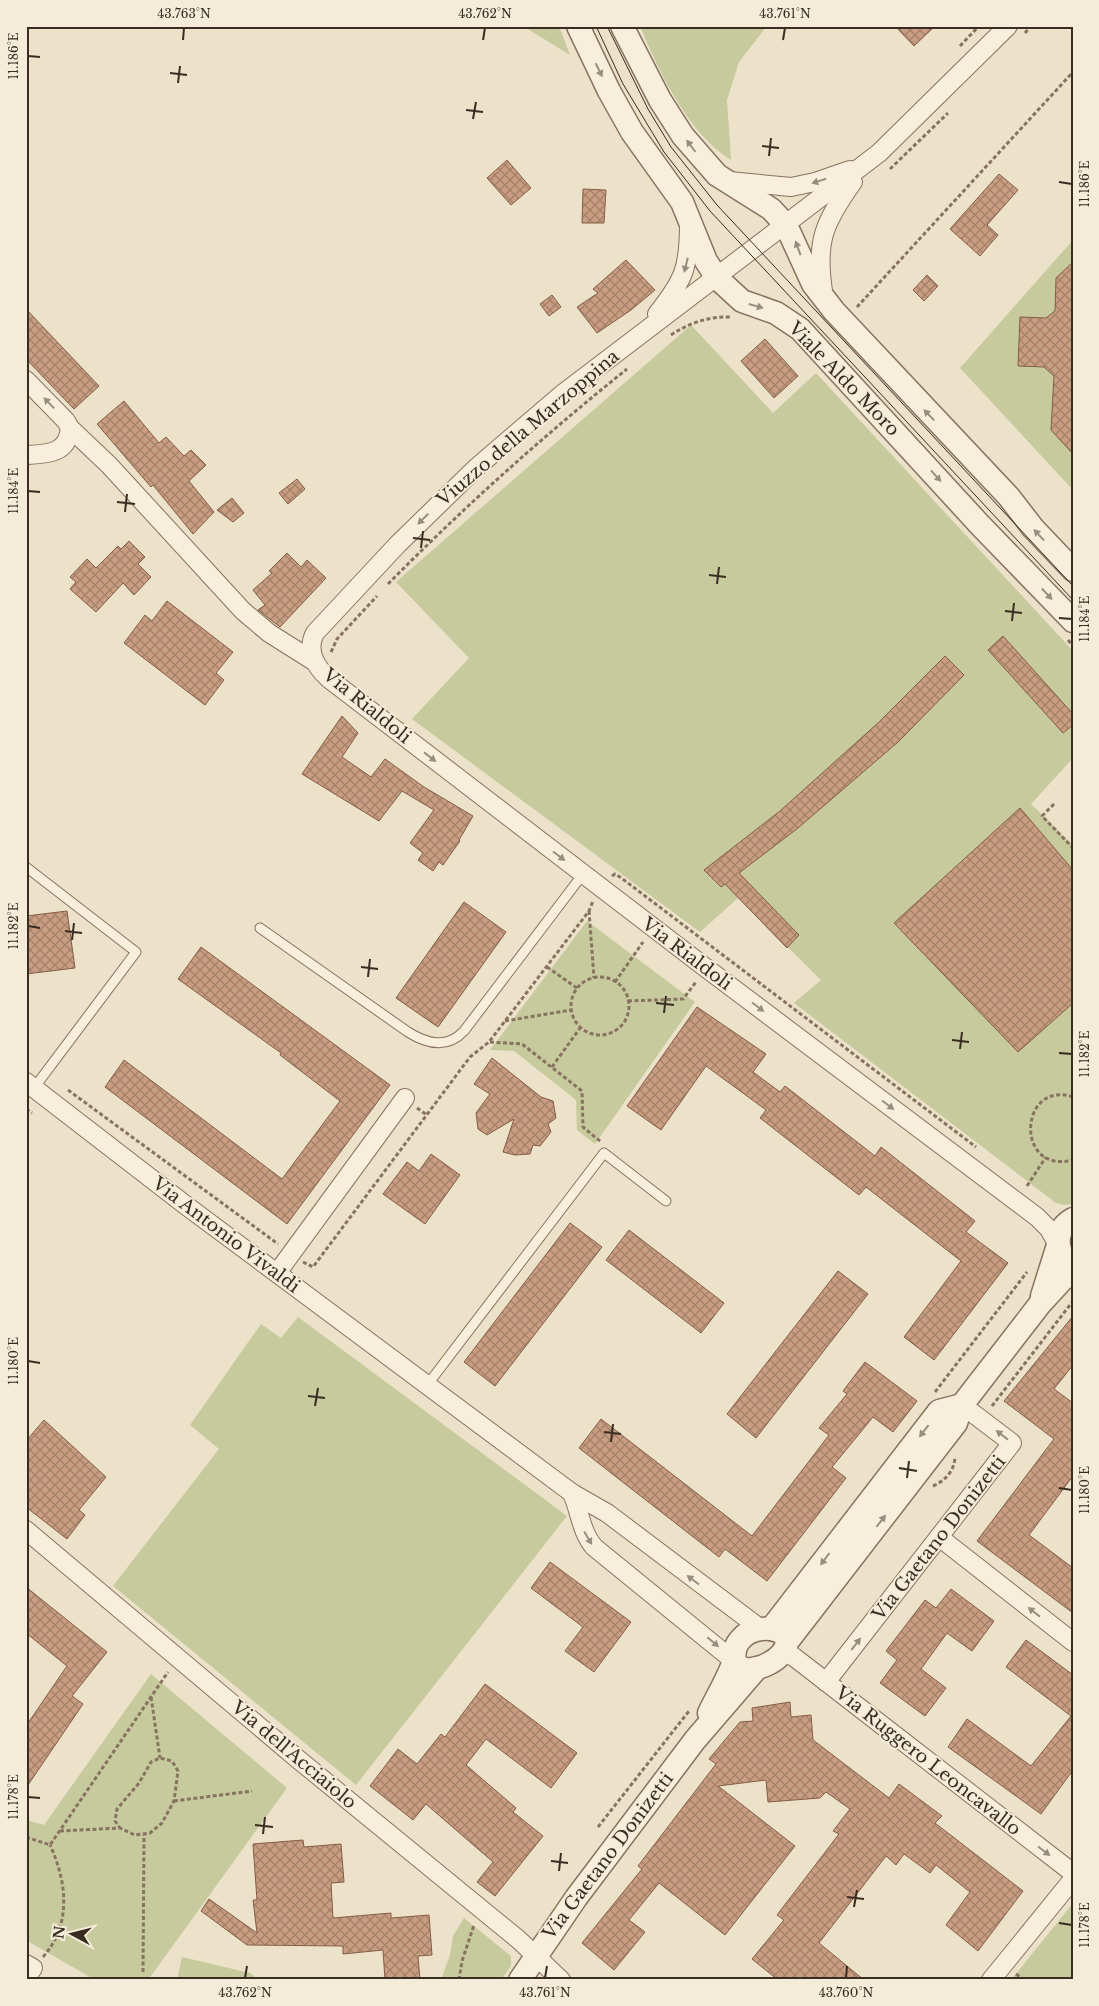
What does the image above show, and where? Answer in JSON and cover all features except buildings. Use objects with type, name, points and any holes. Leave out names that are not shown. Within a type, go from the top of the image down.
[{"type":"street","name":"Viale Aldo Moro","points":[[578,26],[609,91],[632,132],[682,202],[706,260],[717,278],[742,301],[776,313],[800,329],[980,525],[1073,621]]},
{"type":"street","name":"Viale Aldo Moro","points":[[622,26],[670,118],[697,154],[725,180],[771,209],[786,225],[797,244],[808,275],[825,301],[872,354],[1008,497],[1033,528],[1073,570]]},
{"type":"street","name":"Viuzzo della Marzoppina","points":[[312,641],[315,633],[398,544],[477,467],[561,395],[865,165],[916,119],[1008,26]]},
{"type":"street","name":"Viuzzo della Marzoppina","points":[[725,180],[796,186],[865,165]]},
{"type":"street","name":"Viuzzo della Marzoppina","points":[[825,301],[820,263],[822,238],[832,213],[865,165]]},
{"type":"street","name":"Viuzzo della Marzoppina","points":[[646,329],[683,277],[688,260],[689,216]]},
{"type":"street","name":"Via Rialdoli","points":[[26,380],[66,421],[70,428],[109,465],[243,611],[269,633],[323,660]]},
{"type":"street","points":[[26,455],[59,451],[68,440],[70,428]]},
{"type":"street","name":"Via Rialdoli","points":[[312,641],[323,660],[328,678],[583,874],[608,882],[1037,1217],[1049,1229],[1064,1258],[1073,1265]]},
{"type":"street","name":"Via Antonio Vivaldi","points":[[30,1085],[276,1273],[428,1384],[572,1493],[607,1513],[775,1638]]},
{"type":"street","points":[[276,1273],[405,1098]]},
{"type":"street","points":[[1058,1245],[1062,1228],[1073,1219]]},
{"type":"street","name":"Via Gaetano Donizetti","points":[[1040,1304],[1058,1245]]},
{"type":"street","name":"Via Gaetano Donizetti","points":[[520,1980],[534,1956],[699,1735],[757,1668],[774,1660],[775,1638],[956,1423],[962,1404],[1040,1304],[1062,1280],[1073,1273]]},
{"type":"street","name":"Via Gaetano Donizetti","points":[[826,1682],[1012,1443],[962,1404]]},
{"type":"street","points":[[572,1493],[582,1517],[584,1531],[594,1547],[710,1639],[741,1668],[757,1668]]},
{"type":"street","points":[[582,1517],[593,1513],[607,1513]]},
{"type":"street","name":"Via dell'Acciaiolo","points":[[26,1530],[480,1908],[561,1980]]},
{"type":"street","points":[[939,1537],[1073,1642]]},
{"type":"street","name":"Via Gaetano Donizetti","points":[[699,1735],[734,1661],[735,1649],[740,1639],[752,1631],[775,1638]]},
{"type":"street","name":"Via Ruggero Leoncavallo","points":[[775,1638],[826,1682],[1073,1873]]},
{"type":"street","points":[[991,1980],[1073,1879]]},
{"type":"lane","points":[[26,868],[136,952],[30,1085]]},
{"type":"lane","points":[[260,928],[408,1032],[424,1040],[442,1043],[458,1037],[464,1031],[583,874]]},
{"type":"lane","points":[[428,1384],[604,1153],[666,1201]]},
{"type":"path","points":[[954,53],[979,26]]},
{"type":"path","points":[[856,308],[1073,72]]},
{"type":"path","points":[[668,337],[693,323],[720,317]]},
{"type":"path","points":[[386,585],[501,473],[631,366]]},
{"type":"path","points":[[323,660],[337,639],[380,592]]},
{"type":"path","points":[[1054,804],[1042,816],[1073,848]]},
{"type":"path","points":[[605,870],[608,882]]},
{"type":"path","points":[[63,1086],[310,1268],[313,1267],[470,1057],[489,1042],[589,911],[592,902],[615,874],[981,1151]]},
{"type":"path","points":[[608,882],[617,879]]},
{"type":"path","points":[[589,911],[594,978]]},
{"type":"path","points":[[615,982],[643,942]]},
{"type":"path","points":[[546,967],[577,988]]},
{"type":"path","points":[[594,978],[608,978],[615,982],[624,990],[628,1000],[626,1017],[614,1031],[596,1035],[580,1028],[571,1010],[571,1001],[577,988],[594,978]]},
{"type":"path","points":[[628,1000],[683,999],[696,982]]},
{"type":"path","points":[[505,1021],[571,1010]]},
{"type":"path","points":[[552,1067],[580,1028]]},
{"type":"path","points":[[489,1042],[522,1044],[582,1091],[583,1128],[605,1145],[604,1153]]},
{"type":"path","points":[[1073,1097],[1059,1095],[1049,1098],[1033,1113],[1030,1123],[1030,1134],[1033,1144],[1046,1157],[1060,1162],[1073,1160]]},
{"type":"path","points":[[26,1109],[32,1113]]},
{"type":"path","points":[[1027,1186],[1046,1157]]},
{"type":"path","points":[[1020,1180],[1033,1191]]},
{"type":"path","points":[[933,1394],[1030,1268]]},
{"type":"path","points":[[50,1845],[178,1658]]},
{"type":"path","points":[[151,1696],[160,1758]]},
{"type":"path","points":[[598,1827],[694,1704]]},
{"type":"path","points":[[160,1758],[172,1761],[178,1771],[174,1801],[158,1827],[144,1835],[130,1834],[120,1828],[115,1820],[117,1810],[139,1783],[151,1762],[160,1758]]},
{"type":"path","points":[[174,1801],[252,1792]]},
{"type":"path","points":[[60,1831],[120,1828]]},
{"type":"path","points":[[143,1972],[144,1835]]},
{"type":"path","points":[[26,1837],[50,1845]]},
{"type":"path","points":[[28,1970],[53,1944],[64,1917],[64,1894],[60,1871],[50,1845]]},
{"type":"path","points":[[459,1980],[465,1948],[480,1908]]},
{"type":"green space","points":[[523,26],[559,26],[570,55]]},
{"type":"green space","points":[[640,26],[767,26],[739,62],[727,100],[731,160],[716,149],[688,118],[656,62]]},
{"type":"green space","points":[[1073,240],[1073,490],[960,368]]},
{"type":"green space","points":[[691,325],[773,413],[816,373],[1073,651],[1073,758],[1031,804],[1073,845],[1073,1204],[1056,1203],[794,1003],[821,980],[738,898],[700,932],[412,719],[469,658],[396,582]]},
{"type":"green space","points":[[587,921],[695,1002],[595,1144],[577,1130],[576,1100],[514,1051],[490,1050]]},
{"type":"green space","points":[[298,1317],[567,1516],[356,1785],[113,1586],[219,1449],[190,1425],[261,1324],[281,1338]]},
{"type":"green space","points":[[151,1674],[287,1788],[148,1980],[95,1980],[26,1940],[26,1820],[44,1825]]},
{"type":"green space","points":[[1073,1903],[1073,1980],[1011,1980]]},
{"type":"green space","points":[[464,1918],[511,1956],[511,1966],[501,1980],[441,1980],[450,1955],[453,1936]]},
{"type":"green space","points":[[182,1957],[250,1973],[259,1980],[177,1980]]},
{"type":"tram line","points":[[596,26],[623,84],[664,152],[710,211],[1073,600]]},
{"type":"tram line","points":[[607,26],[648,109],[671,147],[717,205],[1073,586]]}]
